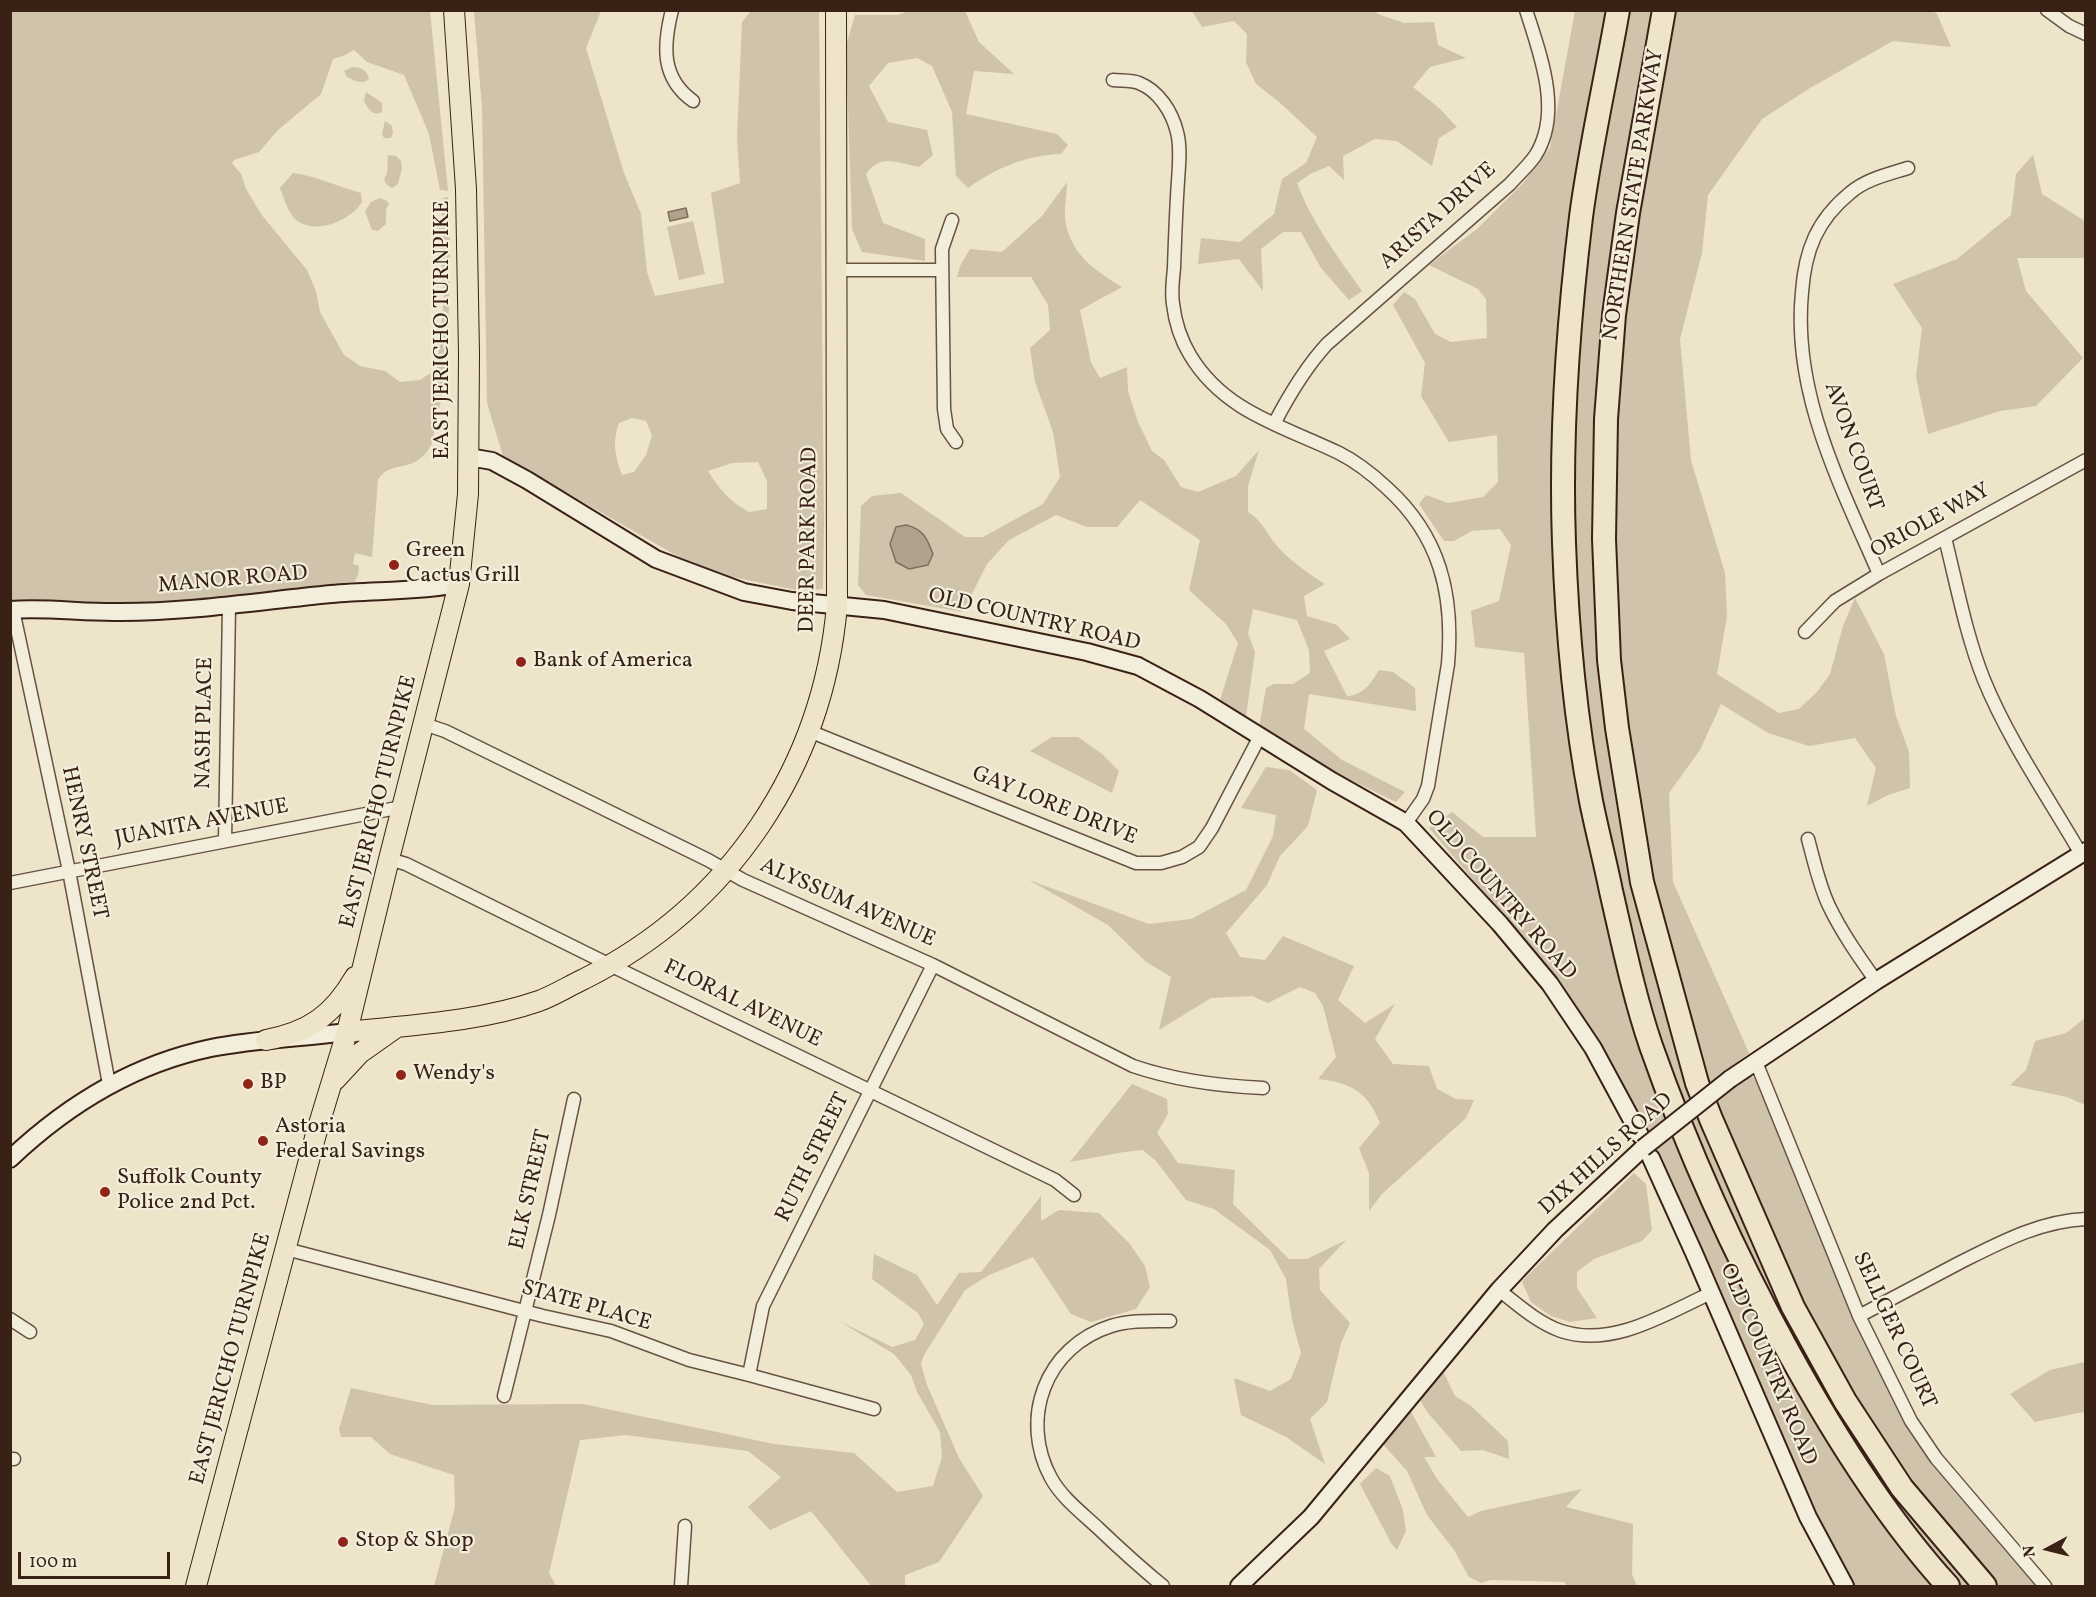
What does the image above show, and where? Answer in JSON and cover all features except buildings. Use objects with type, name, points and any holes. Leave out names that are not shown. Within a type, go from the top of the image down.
[{"type":"highway","name":"NORTHERN STATE PARKWAY","points":[[1618,10],[1582,213],[1570,321],[1564,462],[1564,543],[1569,623],[1577,709],[1591,799],[1621,936],[1650,1043],[1685,1136],[1719,1216],[1757,1295],[1826,1417],[1908,1539],[1948,1587]]},
{"type":"highway","name":"NORTHERN STATE PARKWAY","points":[[1664,10],[1626,224],[1614,315],[1606,419],[1604,539],[1609,660],[1617,728],[1642,882],[1697,1083],[1793,1307],[1845,1401],[1902,1488],[1985,1587]]},
{"type":"main road","name":"EAST JERICHO TURNPIKE","points":[[195,1587],[347,1032],[388,859],[459,584],[468,494],[469,457],[466,189],[454,10]]},
{"type":"main road","name":"DEER PARK ROAD","points":[[347,1032],[506,1011],[542,1000],[610,965],[651,939],[678,918],[727,870],[768,812],[809,730],[823,692],[837,605],[836,10]]},
{"type":"main road","name":"OLD COUNTRY ROAD","points":[[469,457],[492,461],[527,480],[656,559],[744,592],[884,610],[1087,652],[1138,666],[1200,699],[1332,781],[1406,823],[1508,933],[1550,984],[1593,1048],[1640,1135]]},
{"type":"main road","name":"MANOR ROAD","points":[[12,610],[173,611],[230,607],[332,594],[430,589],[459,584]]},
{"type":"main road","name":"DIX HILLS ROAD","points":[[1239,1587],[1311,1517],[1499,1290],[1555,1230],[1643,1148],[1730,1079],[1876,981],[2083,852]]},
{"type":"main road","points":[[364,962],[364,1006],[367,1012],[375,1021],[399,1026]]},
{"type":"main road","points":[[266,1040],[302,1030],[322,1018],[347,991],[364,962]]},
{"type":"main road","points":[[331,1084],[360,1053],[399,1026]]},
{"type":"main road","points":[[10,1159],[35,1136],[109,1084],[185,1054],[266,1040],[347,1032]]},
{"type":"main road","name":"OLD COUNTRY ROAD","points":[[1652,1158],[1808,1517],[1845,1587]]},
{"type":"street","points":[[672,10],[666,40],[666,61],[672,78],[682,93],[693,101]]},
{"type":"street","name":"ARISTA DRIVE","points":[[1274,424],[1301,377],[1327,344],[1510,184],[1535,156],[1547,127],[1548,92],[1540,55],[1526,10]]},
{"type":"street","points":[[2047,10],[2085,34]]},
{"type":"street","points":[[1113,80],[1139,82],[1155,93],[1169,110],[1178,133],[1173,302],[1178,328],[1189,353],[1204,376],[1222,394],[1244,408],[1341,454],[1369,471],[1416,519],[1431,544],[1440,567],[1449,614],[1450,644],[1428,786],[1423,799],[1406,823]]},
{"type":"street","name":"AVON COURT","points":[[1879,574],[1837,479],[1819,427],[1800,344],[1800,309],[1803,274],[1812,240],[1828,214],[1851,191],[1872,180],[1908,168]]},
{"type":"street","points":[[952,220],[942,249],[944,409],[947,429],[956,442]]},
{"type":"street","points":[[837,270],[942,270]]},
{"type":"street","name":"ORIOLE WAY","points":[[1805,632],[1835,601],[1879,574],[2085,460]]},
{"type":"street","points":[[1945,538],[1965,620],[1984,681],[1999,712],[2083,852]]},
{"type":"street","name":"NASH PLACE","points":[[225,841],[230,607]]},
{"type":"street","name":"HENRY STREET","points":[[12,610],[69,871],[109,1084]]},
{"type":"street","name":"ALYSSUM AVENUE","points":[[424,724],[465,741],[727,870],[742,880],[933,965],[1133,1066],[1159,1075],[1263,1088]]},
{"type":"street","name":"GAY LORE DRIVE","points":[[809,730],[1136,863],[1161,863],[1182,857],[1199,847],[1212,828],[1260,736]]},
{"type":"street","name":"JUANITA AVENUE","points":[[10,883],[402,807]]},
{"type":"street","points":[[1808,839],[1820,883],[1829,905],[1856,953],[1876,981]]},
{"type":"street","name":"FLORAL AVENUE","points":[[388,859],[406,864],[1055,1180],[1074,1195]]},
{"type":"street","name":"RUTH STREET","points":[[749,1375],[763,1306],[933,965]]},
{"type":"street","name":"SELLGER COURT","points":[[1756,1062],[1859,1316],[1911,1421],[1936,1458],[2045,1587]]},
{"type":"street","name":"ELK STREET","points":[[504,1396],[549,1215],[574,1100]]},
{"type":"street","points":[[1859,1316],[2002,1241],[2035,1227],[2066,1220],[2085,1219]]},
{"type":"street","name":"STATE PLACE","points":[[286,1249],[611,1332],[688,1360],[874,1409]]},
{"type":"street","points":[[1499,1290],[1542,1322],[1580,1335],[1599,1335],[1635,1328],[1711,1293]]},
{"type":"street","points":[[10,1319],[30,1332]]},
{"type":"street","points":[[1163,1587],[1067,1500],[1052,1480],[1040,1447],[1037,1413],[1043,1389],[1051,1373],[1078,1342],[1110,1326],[1130,1322],[1170,1321]]},
{"type":"street","points":[[681,1587],[685,1526]]},
{"type":"shaded area","points":[[11,11],[430,11],[448,191],[440,190],[429,134],[404,75],[367,62],[354,50],[333,59],[321,94],[278,130],[259,152],[234,160],[232,163],[241,174],[246,189],[261,214],[307,270],[316,291],[320,312],[344,355],[360,366],[385,371],[400,382],[420,380],[437,369],[444,297],[439,228],[444,226],[450,229],[448,366],[432,443],[419,460],[389,470],[383,473],[378,480],[372,557],[355,553],[353,564],[359,566],[353,585],[153,605],[11,604]]},
{"type":"shaded area","points":[[474,11],[601,11],[586,48],[624,173],[641,214],[647,272],[655,296],[724,283],[711,193],[740,183],[737,138],[742,22],[751,11],[819,11],[823,589],[801,591],[703,571],[503,456],[487,403],[482,108]],"holes":[[[632,418],[646,421],[652,435],[646,455],[634,472],[622,475],[616,455],[616,436],[619,423]],[[758,462],[767,481],[767,509],[749,512],[736,504],[716,484],[708,471],[732,463]]]},
{"type":"shaded area","points":[[909,11],[965,11],[979,42],[1014,74],[974,71],[966,114],[1057,134],[1068,145],[1061,154],[1036,157],[1012,164],[989,174],[968,188],[956,176],[952,112],[932,66],[917,58],[888,63],[869,86],[888,122],[927,130],[933,155],[919,167],[890,161],[878,163],[866,174],[883,223],[925,239],[925,261],[862,252],[852,229],[846,46],[855,15],[898,15]]},
{"type":"shaded area","points":[[1192,11],[1375,11],[1404,23],[1434,22],[1438,45],[1466,58],[1430,67],[1413,87],[1439,108],[1457,127],[1439,138],[1432,166],[1397,141],[1375,139],[1343,156],[1344,180],[1329,166],[1297,183],[1318,226],[1362,291],[1349,300],[1321,268],[1301,232],[1283,232],[1261,249],[1263,291],[1239,259],[1198,264],[1201,238],[1240,242],[1274,214],[1282,179],[1306,163],[1317,137],[1256,84],[1246,62],[1247,34],[1234,21],[1202,27]]},
{"type":"shaded area","points":[[1575,11],[1611,11],[1576,193],[1562,289],[1554,500],[1572,718],[1591,854],[1629,995],[1670,1114],[1646,1133],[1562,984],[1429,828],[1452,812],[1483,837],[1536,837],[1524,653],[1475,647],[1471,611],[1499,601],[1511,545],[1500,529],[1472,531],[1454,541],[1444,541],[1419,504],[1426,495],[1448,503],[1483,497],[1498,482],[1497,435],[1449,442],[1421,396],[1425,363],[1393,305],[1404,292],[1415,299],[1435,334],[1451,342],[1487,338],[1486,299],[1478,289],[1429,265],[1477,229],[1524,182],[1550,148]]},
{"type":"shaded area","points":[[1630,11],[1654,11],[1618,207],[1597,387],[1597,575],[1611,737],[1693,1096],[1681,1105],[1642,987],[1587,744],[1572,577],[1575,389],[1595,204]]},
{"type":"shaded area","points":[[1673,11],[1933,11],[1937,14],[1951,47],[1893,41],[1810,88],[1762,119],[1708,195],[1702,253],[1680,339],[1691,460],[1725,573],[1727,616],[1717,674],[1779,713],[1799,709],[1817,692],[1830,674],[1843,626],[1855,598],[1884,654],[1896,716],[1909,752],[1910,788],[1888,795],[1867,806],[1876,768],[1855,738],[1809,746],[1768,733],[1721,704],[1700,750],[1669,793],[1673,882],[1749,1053],[1707,1085],[1646,863],[1616,634],[1612,531],[1615,390],[1626,276]]},
{"type":"shaded area","points":[[352,67],[363,70],[369,79],[361,82],[347,77],[344,71]]},
{"type":"shaded area","points":[[366,92],[382,103],[382,112],[373,113],[368,109],[364,100]]},
{"type":"shaded area","points":[[385,121],[392,126],[391,138],[384,138],[382,134]]},
{"type":"shaded area","points":[[388,155],[396,156],[401,161],[402,168],[398,184],[392,188],[386,184],[384,179],[387,174]]},
{"type":"shaded area","points":[[2033,155],[2042,194],[2085,221],[2085,258],[2017,258],[2026,291],[2083,358],[2036,406],[2000,411],[1928,434],[1916,377],[1922,328],[1893,284],[1957,259],[2011,215],[2016,174]]},
{"type":"shaded area","points":[[293,173],[361,193],[362,202],[357,209],[343,219],[325,226],[299,222],[290,211],[280,188]]},
{"type":"shaded area","points":[[1067,182],[1065,220],[1074,246],[1095,269],[1122,287],[1080,310],[1091,362],[1100,378],[1127,367],[1128,391],[1138,422],[1152,451],[1164,460],[1181,487],[1198,492],[1236,476],[1259,450],[1248,486],[1248,512],[1259,521],[1284,554],[1325,584],[1304,596],[1307,616],[1337,625],[1350,639],[1324,651],[1347,696],[1362,691],[1370,684],[1379,670],[1393,672],[1415,688],[1416,711],[1309,694],[1304,729],[1342,760],[1405,792],[1396,802],[1349,779],[1259,728],[1266,688],[1274,684],[1293,684],[1310,673],[1309,650],[1297,620],[1253,609],[1248,634],[1255,652],[1246,716],[1220,700],[1238,643],[1226,624],[1189,590],[1200,540],[1140,500],[1117,527],[1087,527],[1056,515],[1009,540],[987,564],[963,612],[866,595],[858,585],[861,506],[872,496],[901,493],[965,537],[983,537],[1043,504],[1060,477],[1053,432],[1035,382],[1030,348],[1050,330],[1048,305],[1031,277],[957,277],[960,266],[970,249],[1002,252],[1042,216]]},
{"type":"shaded area","points":[[448,197],[450,222],[448,224],[443,219],[441,209],[443,198]]},
{"type":"shaded area","points":[[380,198],[389,204],[386,210],[386,224],[378,231],[372,230],[365,211],[371,202]]},
{"type":"shaded area","points":[[686,208],[688,217],[670,221],[668,212]]},
{"type":"shaded area","points":[[693,221],[705,274],[679,280],[667,227]]},
{"type":"shaded area","points":[[906,525],[917,529],[926,539],[933,554],[928,565],[909,569],[896,562],[890,544],[896,527]]},
{"type":"shaded area","points":[[1052,737],[1078,737],[1102,754],[1119,771],[1112,793],[1030,751]]},
{"type":"shaded area","points":[[1266,767],[1289,770],[1317,790],[1308,826],[1280,856],[1267,885],[1226,933],[1240,957],[1265,960],[1283,936],[1354,966],[1338,1000],[1365,1023],[1395,1004],[1375,1039],[1393,1064],[1429,1066],[1437,1089],[1456,1099],[1474,1100],[1466,1118],[1382,1194],[1369,1211],[1369,1173],[1359,1148],[1380,1123],[1369,1103],[1356,1090],[1340,1083],[1318,1079],[1336,1057],[1323,1006],[1315,993],[1300,987],[1268,1003],[1252,996],[1211,998],[1159,1030],[1171,977],[1145,961],[1108,925],[1029,880],[1149,924],[1191,919],[1246,890],[1273,836],[1276,815],[1241,808]]},
{"type":"shaded area","points":[[2085,1018],[2085,1105],[2067,1097],[2010,1085],[2026,1070],[2035,1041],[2066,1033]]},
{"type":"shaded area","points":[[1746,1078],[1756,1078],[1843,1286],[1935,1466],[2037,1586],[1998,1586],[1951,1539],[1885,1450],[1818,1342],[1714,1104]]},
{"type":"shaded area","points":[[1132,1084],[1167,1099],[1168,1114],[1157,1133],[1178,1163],[1235,1170],[1233,1204],[1289,1259],[1307,1259],[1346,1240],[1319,1269],[1320,1290],[1350,1323],[1341,1343],[1327,1402],[1310,1419],[1325,1464],[1286,1437],[1241,1415],[1234,1378],[1270,1391],[1291,1379],[1301,1353],[1292,1320],[1286,1279],[1270,1250],[1214,1209],[1186,1200],[1156,1161],[1143,1150],[1070,1162]]},
{"type":"shaded area","points":[[1703,1112],[1766,1264],[1980,1586],[1961,1586],[1925,1547],[1857,1451],[1752,1270],[1688,1124]]},
{"type":"shaded area","points":[[1679,1131],[1759,1318],[1819,1427],[1874,1513],[1932,1586],[1855,1586],[1843,1567],[1776,1426],[1695,1234],[1655,1150]]},
{"type":"shaded area","points":[[1634,1173],[1646,1184],[1652,1230],[1642,1241],[1594,1259],[1577,1272],[1577,1288],[1597,1318],[1570,1322],[1551,1316],[1531,1302],[1522,1282]]},
{"type":"shaded area","points":[[1041,1196],[1041,1221],[1059,1210],[1099,1213],[1129,1243],[1145,1266],[1150,1287],[1136,1309],[1091,1322],[1071,1314],[1033,1257],[989,1275],[965,1290],[924,1355],[921,1364],[927,1385],[959,1458],[983,1496],[939,1562],[905,1575],[905,1586],[871,1586],[811,1511],[770,1530],[748,1507],[781,1477],[748,1451],[626,1435],[580,1440],[549,1573],[556,1586],[434,1586],[455,1507],[454,1475],[390,1454],[371,1437],[341,1437],[339,1429],[351,1388],[432,1405],[583,1404],[774,1444],[854,1453],[897,1492],[933,1486],[942,1457],[940,1432],[917,1392],[911,1375],[894,1354],[839,1321],[892,1347],[915,1340],[924,1324],[918,1313],[872,1279],[874,1254],[917,1275],[937,1305],[959,1273],[981,1272]]},
{"type":"shaded area","points":[[2085,1362],[2085,1418],[2083,1412],[2035,1422],[2010,1394],[2050,1370]]},
{"type":"shaded area","points":[[1443,1371],[1455,1396],[1470,1405],[1508,1441],[1509,1459],[1483,1450],[1461,1451],[1428,1413],[1418,1397]]},
{"type":"shaded area","points":[[1409,1408],[1436,1457],[1424,1457],[1437,1479],[1468,1517],[1481,1511],[1582,1489],[1566,1507],[1633,1524],[1632,1574],[1637,1586],[1567,1586],[1564,1582],[1491,1580],[1481,1583],[1469,1577],[1454,1550],[1427,1515],[1407,1471],[1382,1443]]},
{"type":"shaded area","points":[[1376,1468],[1390,1476],[1403,1510],[1406,1531],[1397,1550],[1391,1543],[1360,1484]]},
{"type":"place","name":"Green Cactus Grill","points":[[394,565]]},
{"type":"place","name":"Bank of America","points":[[521,662]]},
{"type":"place","name":"Wendy's","points":[[401,1075]]},
{"type":"place","name":"BP","points":[[248,1084]]},
{"type":"place","name":"Astoria Federal Savings","points":[[263,1141]]},
{"type":"place","name":"Suffolk County Police 2nd Pct.","points":[[105,1192]]},
{"type":"place","name":"Stop & Shop","points":[[343,1542]]}]
